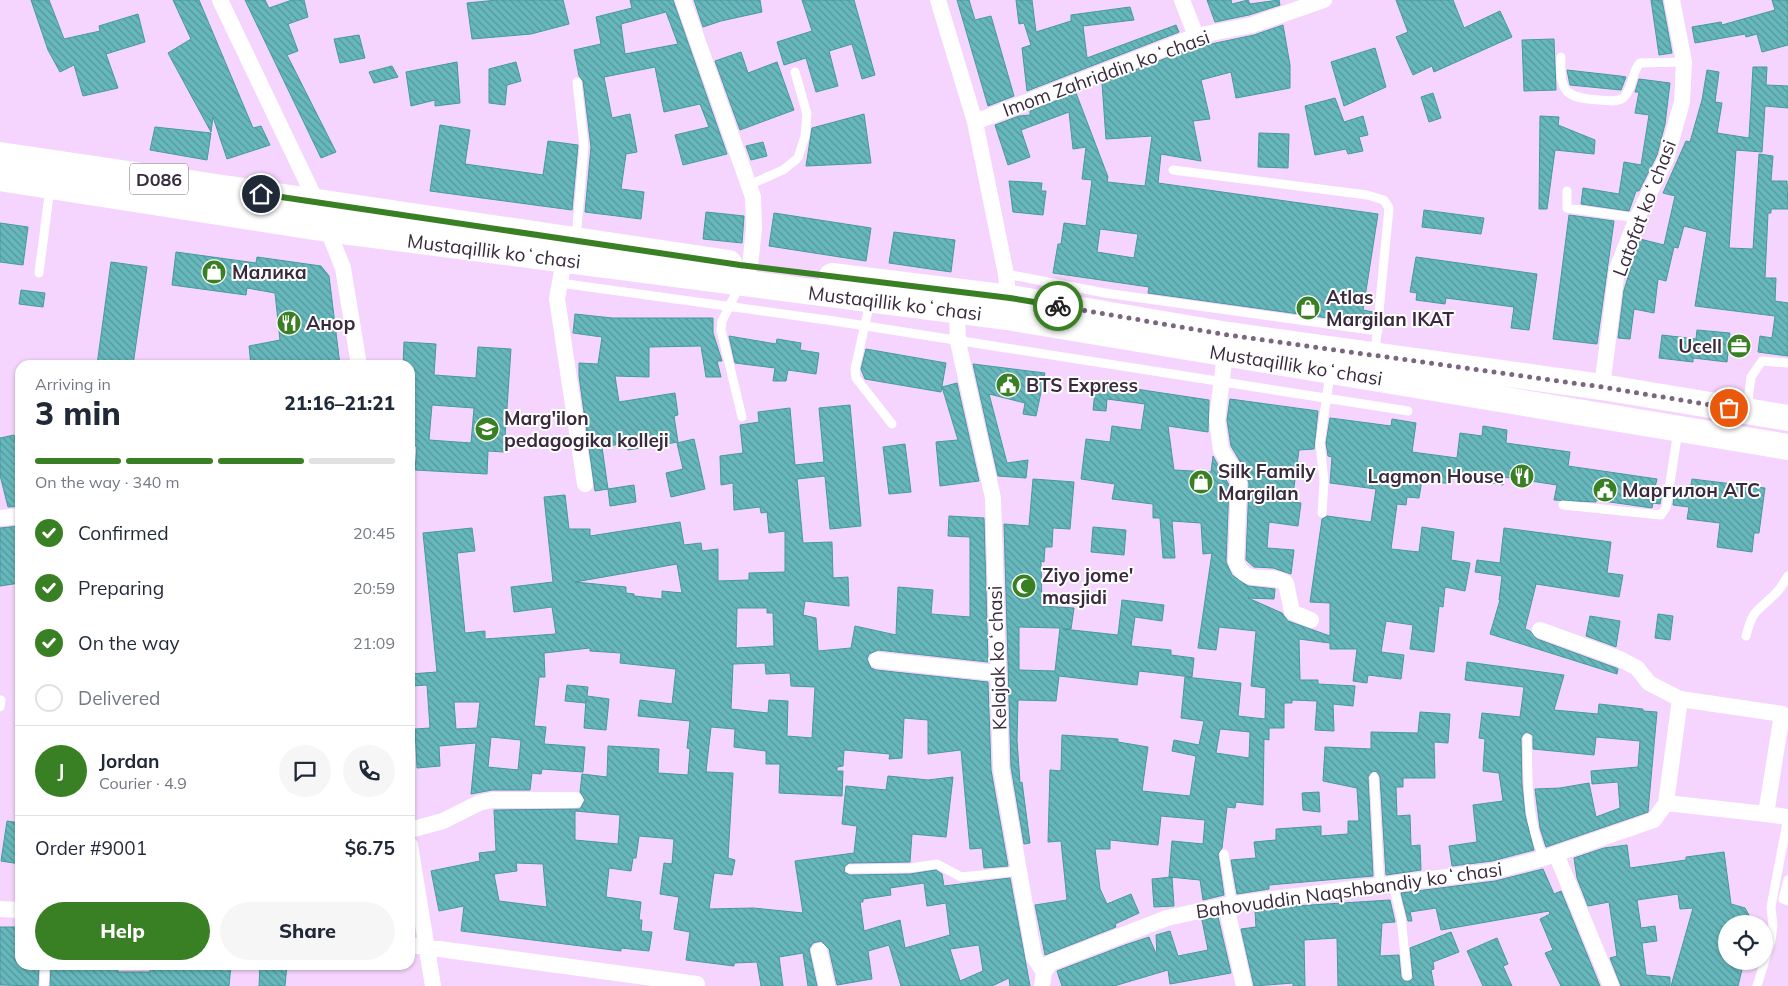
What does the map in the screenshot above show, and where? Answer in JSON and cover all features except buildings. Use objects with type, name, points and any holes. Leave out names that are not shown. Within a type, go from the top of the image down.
[{"type":"main road","name":"Mustaqillik koʻchasi","points":[[0,155],[317,202],[567,261]]},
{"type":"main road","name":"Mustaqillik koʻchasi","points":[[0,178],[327,229],[567,261],[1008,296],[1228,335],[1376,343],[1602,387],[1788,418]]},
{"type":"main road","name":"Mustaqillik koʻchasi","points":[[746,275],[870,300],[957,311],[1008,296],[1225,354],[1788,447]]},
{"type":"street","points":[[220,0],[317,202],[343,268],[358,360]]},
{"type":"street","points":[[683,0],[753,197],[754,228],[746,275]]},
{"type":"street","points":[[938,0],[974,122],[1008,296]]},
{"type":"street","points":[[1182,0],[1196,36]]},
{"type":"street","name":"Imom Zahriddin koʻchasi","points":[[974,122],[1196,36],[1252,25],[1324,0]]},
{"type":"street","name":"Latofat koʻchasi","points":[[1602,387],[1617,269],[1637,218],[1666,159],[1682,102],[1684,62],[1672,0]]},
{"type":"street","points":[[567,261],[557,299],[585,484]]},
{"type":"street","name":"Kelajak koʻchasi","points":[[957,311],[958,342],[993,498],[996,673],[1001,768],[1034,958],[1043,979]]},
{"type":"street","points":[[1225,354],[1218,420],[1221,450],[1232,467],[1239,483],[1236,562],[1240,573],[1246,577],[1279,579],[1286,584],[1292,612],[1311,620]]},
{"type":"street","points":[[0,518],[15,516]]},
{"type":"street","points":[[1540,630],[1620,659],[1637,668],[1649,683],[1680,699],[1782,714],[1766,814]]},
{"type":"street","points":[[877,660],[996,673]]},
{"type":"street","points":[[1680,699],[1666,803],[1788,817]]},
{"type":"street","points":[[415,828],[443,820],[479,803],[492,800],[575,800]]},
{"type":"street","name":"Bahovuddin Naqshbandiy koʻchasi","points":[[1043,979],[1050,963],[1168,918],[1229,904],[1387,886],[1494,871],[1550,856],[1654,820],[1666,803]]},
{"type":"street","points":[[1550,856],[1611,986]]},
{"type":"street","points":[[415,875],[433,986]]},
{"type":"street","points":[[1229,904],[1244,986]]},
{"type":"street","points":[[0,909],[15,910]]},
{"type":"street","points":[[415,945],[697,984]]},
{"type":"street","points":[[819,951],[827,986]]},
{"type":"lane","points":[[1561,58],[1561,82],[1569,94],[1582,98],[1610,101],[1618,100],[1625,96],[1636,68],[1640,63],[1684,62]]},
{"type":"lane","points":[[749,185],[783,170],[798,158],[805,136],[807,114],[795,72]]},
{"type":"lane","points":[[577,82],[584,146],[567,261],[730,306],[1408,411]]},
{"type":"lane","points":[[1173,170],[1367,195],[1384,200],[1389,208],[1376,343]]},
{"type":"lane","points":[[39,273],[50,186]]},
{"type":"lane","points":[[1566,191],[1567,208],[1637,218]]},
{"type":"lane","points":[[742,417],[721,330],[722,321],[746,275]]},
{"type":"lane","points":[[870,300],[855,369],[856,378],[892,424]]},
{"type":"lane","points":[[1747,411],[1751,377],[1762,361],[1788,363]]},
{"type":"lane","points":[[1322,513],[1324,482],[1320,443],[1331,371]]},
{"type":"lane","points":[[1563,505],[1661,515],[1666,508],[1678,429]]},
{"type":"lane","points":[[1746,636],[1751,618],[1756,609],[1775,595],[1788,576]]},
{"type":"lane","points":[[1527,738],[1530,815],[1537,844],[1550,856]]},
{"type":"lane","points":[[1374,777],[1387,886],[1401,917],[1408,976]]},
{"type":"lane","points":[[1757,986],[1771,941],[1773,926],[1771,906],[1788,817]]},
{"type":"lane","points":[[1224,854],[1229,904]]},
{"type":"lane","points":[[850,868],[910,868],[937,864],[962,876],[1019,871]]},
{"type":"lane","points":[[1788,880],[1782,900],[1788,901]]},
{"type":"lane","points":[[44,986],[45,970]]},
{"type":"way so far","points":[[1058,306],[1228,335],[1602,387],[1729,408]]},
{"type":"place","name":"Малика","points":[[214,272]]},
{"type":"place","name":"Atlas Margilan IKAT","points":[[1308,308]]},
{"type":"place","name":"Анор","points":[[289,323]]},
{"type":"place","name":"Ucell","points":[[1739,346]]},
{"type":"place","name":"BTS Express","points":[[1008,385]]},
{"type":"place","name":"Marg'ilon pedagogika kolleji","points":[[487,429]]},
{"type":"place","name":"Lagmon House","points":[[1522,476]]},
{"type":"place","name":"Silk Family Margilan","points":[[1201,482]]},
{"type":"place","name":"Маргилон АТС","points":[[1605,490]]},
{"type":"place","name":"Ziyo jome' masjidi","points":[[1024,586]]},
{"type":"route","points":[[261,194],[740,265],[1010,298],[1058,306]]}]
